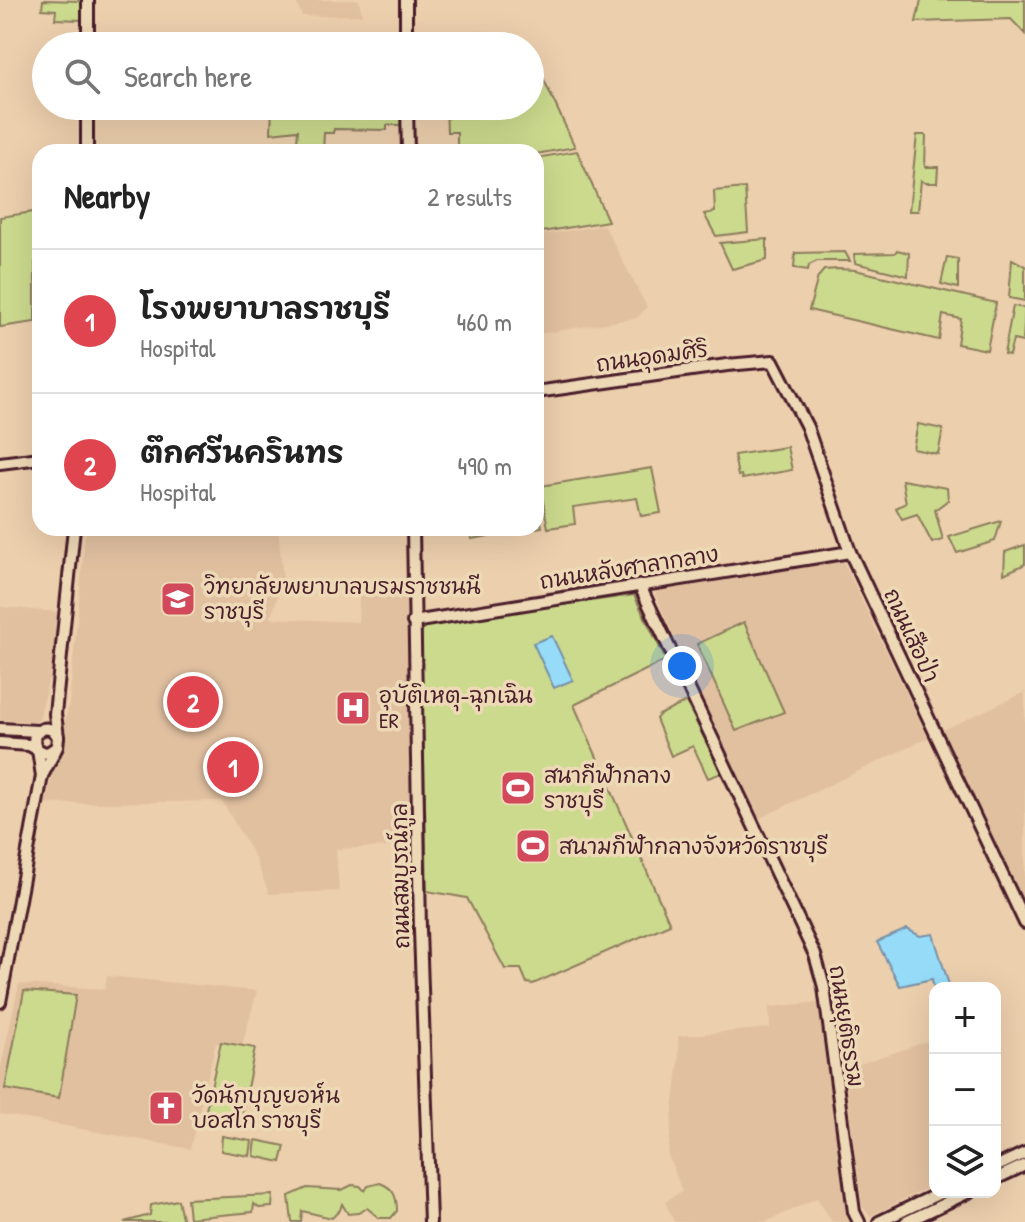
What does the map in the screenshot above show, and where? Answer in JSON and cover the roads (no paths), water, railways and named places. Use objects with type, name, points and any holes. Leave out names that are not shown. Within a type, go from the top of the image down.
[{"type":"street","points":[[88,0],[88,32]]},
{"type":"street","points":[[406,0],[406,32]]},
{"type":"street","points":[[87,120],[87,144]]},
{"type":"street","points":[[407,120],[408,144]]},
{"type":"street","name":"ถนนอุดมศิริ","points":[[544,391],[773,361]]},
{"type":"street","name":"ถนนเสือป่า","points":[[773,361],[807,427],[850,552],[1025,923]]},
{"type":"street","points":[[0,463],[32,459]]},
{"type":"street","points":[[0,1002],[42,776],[57,742],[55,714],[73,536]]},
{"type":"street","name":"ถนนสมบูรณ์กูล","points":[[413,536],[420,930],[430,1222]]},
{"type":"street","name":"ถนนหลังศาลากลาง","points":[[413,622],[850,552]]},
{"type":"street","name":"ถนนยุติธรรม","points":[[640,586],[815,955],[824,987],[854,1212],[859,1222]]},
{"type":"street","points":[[42,776],[34,740],[55,714]]},
{"type":"street","points":[[0,729],[51,729],[57,742]]},
{"type":"street","points":[[0,743],[29,745],[48,753],[57,742]]},
{"type":"street","points":[[1001,1164],[1025,1153]]},
{"type":"street","points":[[1001,1176],[1025,1165]]},
{"type":"street","points":[[879,1222],[929,1198]]},
{"type":"street","points":[[906,1222],[956,1198]]},
{"type":"water","points":[[552,636],[573,680],[554,688],[533,643]]},
{"type":"water","points":[[907,929],[920,936],[933,934],[948,982],[933,982],[932,979],[900,986],[877,942]]},
{"type":"place","name":"วิทยาลัยพยาบาลบรมราชชนนี ราชบุรี","points":[[178,599]]},
{"type":"place","name":"ตึกศรีนครินทร","points":[[193,702]]},
{"type":"place","name":"อุบัติเหตุ-ฉุกเฉิน ER","points":[[353,708]]},
{"type":"place","name":"โรงพยาบาลราชบุรี","points":[[233,767]]},
{"type":"place","name":"สนากีฬากลาง ราชบุรี","points":[[518,788]]},
{"type":"place","name":"สนามกีฬากลางจังหวัดราชบุรี","points":[[533,846]]},
{"type":"place","name":"วัดนักบุญยอห์น บอสโก ราชบุรี","points":[[166,1108]]}]
